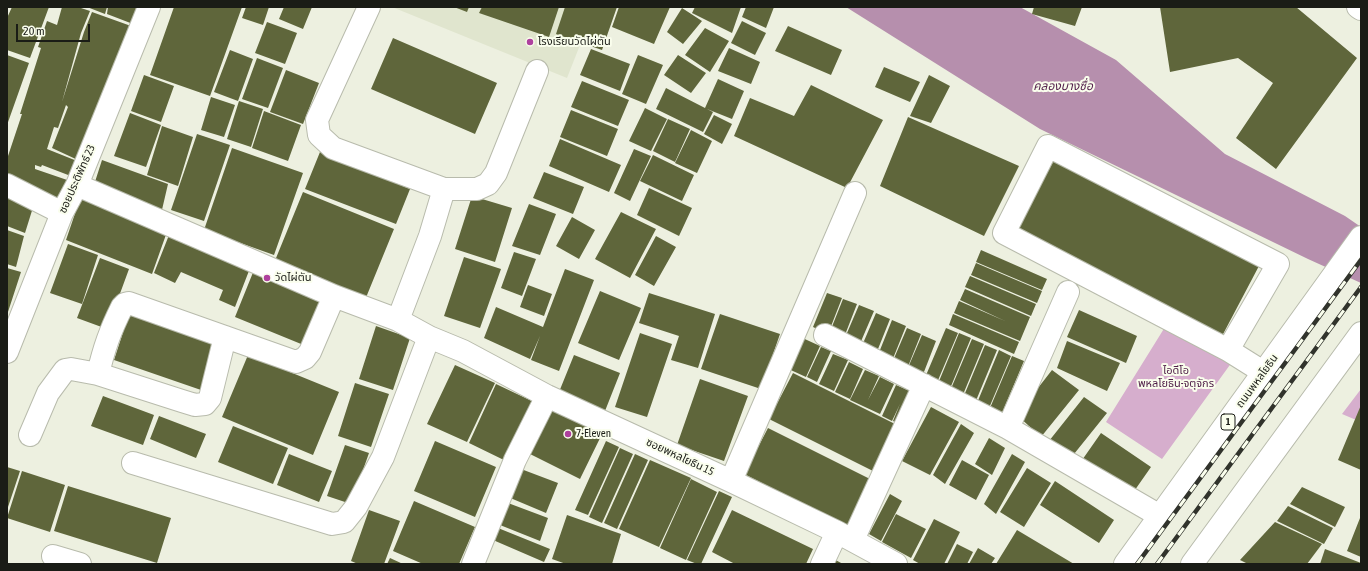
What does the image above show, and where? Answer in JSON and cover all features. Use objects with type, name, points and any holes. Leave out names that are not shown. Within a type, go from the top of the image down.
[{"type":"street","name":"ซอยประดิพัทธ์ 23","points":[[7,352],[12,326],[62,212],[76,185],[149,7]]},
{"type":"street","points":[[369,7],[317,120],[320,135],[333,148],[444,189],[477,189],[488,184],[496,173],[537,71]]},
{"type":"street","points":[[1228,350],[1278,264],[1128,192],[1048,146],[1004,233],[1228,350],[1264,372]]},
{"type":"street","points":[[7,185],[62,212]]},
{"type":"street","name":"ซอยพหลโยธิน 15","points":[[76,185],[334,296],[398,320],[429,337],[463,351],[547,396],[731,481],[845,536],[896,564]]},
{"type":"street","points":[[398,320],[430,236],[444,189]]},
{"type":"street","points":[[731,481],[855,193]]},
{"type":"street","name":"ถนนพหลโยธิน","points":[[1125,564],[1361,237]]},
{"type":"street","points":[[1008,428],[1068,292]]},
{"type":"street","points":[[98,374],[110,329],[125,304],[296,362],[305,358],[310,352],[334,296]]},
{"type":"street","points":[[1192,564],[1361,333]]},
{"type":"street","points":[[825,335],[1008,428],[1160,516]]},
{"type":"street","points":[[30,435],[48,392],[65,370],[71,369],[98,374],[182,402],[195,405],[205,404],[210,398],[226,337]]},
{"type":"street","points":[[133,463],[332,524],[344,522],[356,507],[383,457],[429,337]]},
{"type":"street","points":[[822,564],[845,536],[924,385]]},
{"type":"street","points":[[473,564],[515,460],[547,396]]},
{"type":"street","points":[[53,556],[80,564]]},
{"type":"shaded area","name":"โรงเรียนวัดไผ่ตัน","points":[[392,7],[595,7],[567,78]]},
{"type":"green space","name":"ไอดีโอ พหลโยธิน-จตุจักร","points":[[1165,327],[1232,362],[1162,459],[1106,422]]},
{"type":"green space","points":[[1361,389],[1361,422],[1342,414]]},
{"type":"water","name":"คลองบางซื่อ","points":[[846,7],[1020,7],[1116,60],[1225,154],[1345,216],[1361,227],[1361,283],[1308,259],[1040,129]]},
{"type":"building","points":[[12,7],[49,7],[30,58],[7,50],[7,18]]},
{"type":"building","points":[[62,7],[78,7],[90,11],[81,33],[62,102],[84,32],[92,12],[131,26],[80,161],[52,148],[68,107],[66,105],[58,128],[54,127],[47,149],[82,163],[76,178],[42,165],[41,167],[35,165],[35,169],[73,182],[61,208],[7,180],[7,159],[22,114],[20,114],[41,48],[38,47],[47,21],[57,25]]},
{"type":"building","points":[[87,7],[107,7],[105,14]]},
{"type":"building","points":[[108,7],[141,7],[133,24],[107,14]]},
{"type":"building","points":[[174,7],[242,7],[210,96],[150,75]]},
{"type":"building","points":[[246,7],[269,7],[263,25],[242,18]]},
{"type":"building","points":[[284,7],[312,7],[303,29],[279,19]]},
{"type":"building","points":[[454,7],[469,7],[467,12]]},
{"type":"building","points":[[482,7],[559,7],[549,37],[479,13]]},
{"type":"building","points":[[565,7],[617,7],[602,50],[556,34]]},
{"type":"building","points":[[619,7],[670,7],[654,44],[612,27]]},
{"type":"building","points":[[695,7],[741,7],[732,33],[692,13]]},
{"type":"building","points":[[746,7],[774,7],[766,28],[742,17]]},
{"type":"building","points":[[1034,7],[1082,7],[1075,26],[1032,14]]},
{"type":"building","points":[[1160,7],[1296,7],[1357,58],[1276,169],[1236,138],[1273,83],[1238,58],[1170,72]]},
{"type":"building","points":[[682,8],[702,21],[683,44],[667,32]]},
{"type":"building","points":[[742,21],[766,33],[755,55],[731,43]]},
{"type":"building","points":[[267,22],[297,33],[285,64],[255,53]]},
{"type":"building","points":[[788,26],[842,50],[831,75],[775,51]]},
{"type":"building","points":[[705,28],[729,41],[710,72],[685,55]]},
{"type":"building","points":[[393,38],[497,83],[475,134],[371,89]]},
{"type":"building","points":[[729,48],[760,62],[751,84],[718,71]]},
{"type":"building","points":[[591,49],[630,64],[620,91],[580,75]]},
{"type":"building","points":[[230,50],[253,59],[238,101],[214,92]]},
{"type":"building","points":[[7,55],[29,63],[7,125]]},
{"type":"building","points":[[638,55],[663,65],[646,104],[622,94]]},
{"type":"building","points":[[678,55],[706,73],[691,93],[664,75]]},
{"type":"building","points":[[257,58],[283,68],[268,108],[242,99]]},
{"type":"building","points":[[884,67],[920,82],[910,102],[875,87]]},
{"type":"building","points":[[286,70],[319,83],[303,124],[270,112]]},
{"type":"building","points":[[144,75],[174,86],[161,122],[131,111]]},
{"type":"building","points":[[929,75],[950,86],[931,123],[910,116]]},
{"type":"building","points":[[718,79],[744,91],[732,119],[707,109],[713,112],[703,132],[656,109],[666,88],[705,108]]},
{"type":"building","points":[[582,81],[629,100],[618,126],[571,107]]},
{"type":"building","points":[[811,85],[883,120],[847,188],[734,136],[750,98],[794,116]]},
{"type":"building","points":[[211,97],[235,105],[224,137],[201,130]]},
{"type":"building","points":[[239,101],[263,109],[251,147],[227,139]]},
{"type":"building","points":[[645,108],[667,119],[651,151],[629,141]]},
{"type":"building","points":[[571,110],[618,129],[607,156],[560,137]]},
{"type":"building","points":[[264,111],[301,125],[288,161],[252,148]]},
{"type":"building","points":[[130,113],[161,125],[146,167],[114,156]]},
{"type":"building","points":[[714,115],[732,124],[722,144],[704,134]]},
{"type":"building","points":[[908,117],[1019,166],[984,236],[880,186]]},
{"type":"building","points":[[668,119],[690,129],[675,162],[653,151]]},
{"type":"building","points":[[162,126],[193,137],[178,186],[147,175]]},
{"type":"building","points":[[691,130],[712,141],[697,173],[675,163]]},
{"type":"building","points":[[197,134],[230,145],[204,221],[171,210]]},
{"type":"building","points":[[560,139],[621,165],[609,192],[549,166]]},
{"type":"building","points":[[232,148],[303,173],[274,255],[204,230]]},
{"type":"building","points":[[634,149],[651,156],[630,201],[614,193]]},
{"type":"building","points":[[320,152],[410,189],[396,224],[305,189]]},
{"type":"building","points":[[653,155],[694,175],[682,201],[640,181]]},
{"type":"building","name":"ไอดีโอ พหลโยธิน-จตุจักร","points":[[1055,158],[1260,264],[1221,338],[1016,233]]},
{"type":"building","points":[[102,160],[168,184],[161,214],[93,188]]},
{"type":"building","points":[[544,172],[584,187],[573,214],[533,198]]},
{"type":"building","points":[[649,188],[692,208],[679,236],[637,215]]},
{"type":"building","points":[[7,192],[35,201],[25,233],[7,226]]},
{"type":"building","points":[[303,192],[394,229],[365,300],[274,263]]},
{"type":"building","points":[[82,193],[168,229],[152,274],[66,240]]},
{"type":"building","points":[[472,196],[512,208],[495,262],[455,249]]},
{"type":"building","points":[[529,204],[556,214],[540,255],[512,246]]},
{"type":"building","points":[[621,212],[656,229],[630,278],[595,259]]},
{"type":"building","points":[[572,217],[595,230],[579,259],[556,246]]},
{"type":"building","points":[[7,230],[24,236],[16,267],[7,264]]},
{"type":"building","points":[[171,230],[252,263],[235,307],[219,300],[223,290],[181,272],[175,283],[154,273]]},
{"type":"building","points":[[656,236],[676,247],[654,286],[635,275]]},
{"type":"building","points":[[68,244],[98,255],[82,304],[50,293]]},
{"type":"building","points":[[981,250],[1047,279],[1042,290],[976,262]]},
{"type":"building","points":[[514,252],[536,259],[522,296],[501,288]]},
{"type":"building","points":[[464,257],[501,269],[480,328],[444,316]]},
{"type":"building","points":[[100,258],[129,269],[107,329],[77,318]]},
{"type":"building","points":[[976,263],[1042,291],[1037,303],[971,275]]},
{"type":"building","points":[[7,268],[21,272],[7,315]]},
{"type":"building","points":[[565,269],[594,280],[559,371],[531,360],[540,336],[530,359],[484,338],[496,307],[543,327]]},
{"type":"building","points":[[254,270],[326,299],[306,346],[235,317]]},
{"type":"building","points":[[970,276],[1036,304],[1031,316],[965,287]]},
{"type":"building","points":[[528,285],[552,294],[544,316],[520,307]]},
{"type":"building","points":[[965,289],[1030,317],[1020,341],[954,313],[959,301],[1005,321],[960,300]]},
{"type":"building","points":[[600,291],[641,308],[619,360],[578,343]]},
{"type":"building","points":[[649,293],[715,314],[698,368],[671,360],[679,336],[639,323]]},
{"type":"building","points":[[827,293],[842,298],[828,334],[813,327]]},
{"type":"building","points":[[843,299],[857,304],[843,340],[829,334]]},
{"type":"building","points":[[859,305],[874,311],[859,346],[844,340]]},
{"type":"building","points":[[1079,310],[1137,336],[1126,363],[1067,337]]},
{"type":"building","points":[[876,313],[890,319],[876,354],[861,348]]},
{"type":"building","points":[[129,314],[217,343],[201,390],[114,360]]},
{"type":"building","points":[[720,314],[780,334],[761,389],[701,369]]},
{"type":"building","points":[[953,314],[1019,342],[1014,354],[949,325]]},
{"type":"building","points":[[892,320],[906,326],[892,361],[878,355]]},
{"type":"building","points":[[376,326],[410,338],[393,390],[359,379]]},
{"type":"building","points":[[907,328],[921,334],[907,369],[892,363]]},
{"type":"building","points":[[946,328],[958,333],[936,385],[924,380]]},
{"type":"building","points":[[640,333],[672,344],[647,417],[615,407]]},
{"type":"building","points":[[959,333],[971,338],[949,391],[937,386]]},
{"type":"building","points":[[796,335],[820,346],[806,377],[782,366]]},
{"type":"building","points":[[922,335],[936,341],[922,377],[907,370]]},
{"type":"building","points":[[972,339],[984,344],[962,397],[950,391]]},
{"type":"building","points":[[1067,341],[1120,363],[1107,391],[1057,368]]},
{"type":"building","points":[[985,345],[997,350],[975,403],[963,398]]},
{"type":"building","points":[[821,347],[831,351],[817,382],[807,377]]},
{"type":"building","points":[[999,350],[1011,356],[989,408],[977,403]]},
{"type":"building","points":[[833,354],[848,360],[834,391],[819,384]]},
{"type":"building","points":[[248,355],[339,392],[313,455],[222,417]]},
{"type":"building","points":[[574,355],[620,373],[605,411],[559,392]]},
{"type":"building","points":[[1012,356],[1024,361],[1002,413],[990,408]]},
{"type":"building","points":[[849,362],[863,369],[850,399],[835,392]]},
{"type":"building","points":[[455,365],[495,383],[467,442],[427,424]]},
{"type":"building","points":[[865,370],[879,376],[868,400],[880,377],[894,384],[880,414],[850,400]]},
{"type":"building","points":[[1052,370],[1079,390],[1041,437],[1017,415]]},
{"type":"building","points":[[793,373],[899,426],[875,472],[769,419]]},
{"type":"building","points":[[700,379],[748,396],[724,461],[677,445]]},
{"type":"building","points":[[355,383],[389,394],[371,447],[338,436]]},
{"type":"building","points":[[496,384],[536,403],[508,462],[469,443]]},
{"type":"building","points":[[896,385],[917,394],[903,426],[893,421],[900,404],[892,421],[882,416]]},
{"type":"building","points":[[103,396],[154,415],[143,445],[91,426]]},
{"type":"building","points":[[1084,397],[1107,413],[1070,459],[1049,441]]},
{"type":"building","points":[[1361,405],[1361,470],[1338,460]]},
{"type":"building","points":[[931,407],[959,422],[930,475],[902,461]]},
{"type":"building","points":[[553,408],[603,432],[580,479],[530,454]]},
{"type":"building","points":[[159,416],[206,434],[196,458],[150,439]]},
{"type":"building","points":[[961,424],[974,433],[945,484],[933,475]]},
{"type":"building","points":[[233,426],[288,448],[273,484],[218,462]]},
{"type":"building","points":[[768,428],[874,481],[850,528],[744,474]]},
{"type":"building","points":[[1101,433],[1151,467],[1130,497],[1080,463]]},
{"type":"building","points":[[989,438],[1005,448],[992,475],[975,464]]},
{"type":"building","points":[[435,441],[496,467],[475,517],[414,491]]},
{"type":"building","points":[[606,441],[619,447],[588,515],[575,510]]},
{"type":"building","points":[[345,445],[369,453],[351,504],[327,496]]},
{"type":"building","points":[[620,448],[633,454],[602,523],[589,517]]},
{"type":"building","points":[[289,454],[332,471],[319,502],[277,485]]},
{"type":"building","points":[[635,454],[648,460],[617,529],[604,523]]},
{"type":"building","points":[[1012,454],[1025,462],[996,514],[984,504]]},
{"type":"building","points":[[650,460],[691,478],[659,547],[619,529]]},
{"type":"building","points":[[962,460],[989,475],[976,500],[949,485]]},
{"type":"building","points":[[7,467],[20,471],[7,510]]},
{"type":"building","points":[[1027,468],[1051,483],[1024,527],[1000,512]]},
{"type":"building","points":[[521,469],[558,483],[546,513],[508,497]]},
{"type":"building","points":[[22,471],[65,485],[50,532],[7,518]]},
{"type":"building","points":[[691,479],[717,492],[686,560],[660,548]]},
{"type":"building","points":[[1055,481],[1114,520],[1099,543],[1040,505]]},
{"type":"building","points":[[68,486],[171,518],[157,563],[54,531]]},
{"type":"building","points":[[1302,487],[1345,507],[1335,527],[1290,504]]},
{"type":"building","points":[[719,491],[732,497],[701,564],[697,564],[687,560]]},
{"type":"building","points":[[890,494],[902,501],[881,541],[869,534]]},
{"type":"building","points":[[414,501],[475,527],[459,564],[423,564],[393,551]]},
{"type":"building","points":[[508,503],[548,518],[540,541],[500,525]]},
{"type":"building","points":[[1288,506],[1333,528],[1324,544],[1277,521]]},
{"type":"building","points":[[369,510],[400,521],[384,564],[358,564],[351,561]]},
{"type":"building","points":[[732,510],[813,549],[806,564],[735,564],[712,552]]},
{"type":"building","points":[[896,514],[926,529],[911,558],[882,542]]},
{"type":"building","points":[[567,515],[621,534],[612,564],[566,564],[552,559]]},
{"type":"building","points":[[1360,518],[1361,519],[1361,557],[1347,551]]},
{"type":"building","points":[[934,519],[960,532],[944,564],[920,564],[913,560]]},
{"type":"building","points":[[1275,522],[1322,544],[1307,564],[1248,564],[1240,560]]},
{"type":"building","points":[[498,528],[550,549],[544,562],[493,540]]},
{"type":"building","points":[[1017,530],[1074,564],[996,564]]},
{"type":"building","points":[[957,544],[973,552],[967,564],[947,564]]},
{"type":"building","points":[[978,548],[995,558],[991,564],[969,564]]},
{"type":"building","points":[[1325,549],[1361,563],[1361,564],[1320,564]]},
{"type":"building","points":[[828,556],[843,564],[824,564]]},
{"type":"building","points":[[390,558],[403,564],[387,564]]},
{"type":"railway","points":[[1137,564],[1361,260]]},
{"type":"railway","points":[[1157,564],[1361,287]]},
{"type":"place","name":"โรงเรียนวัดไผ่ตัน","points":[[530,42]]},
{"type":"place","name":"วัดไผ่ตัน","points":[[267,278]]},
{"type":"place","name":"7-Eleven","points":[[568,434]]}]
